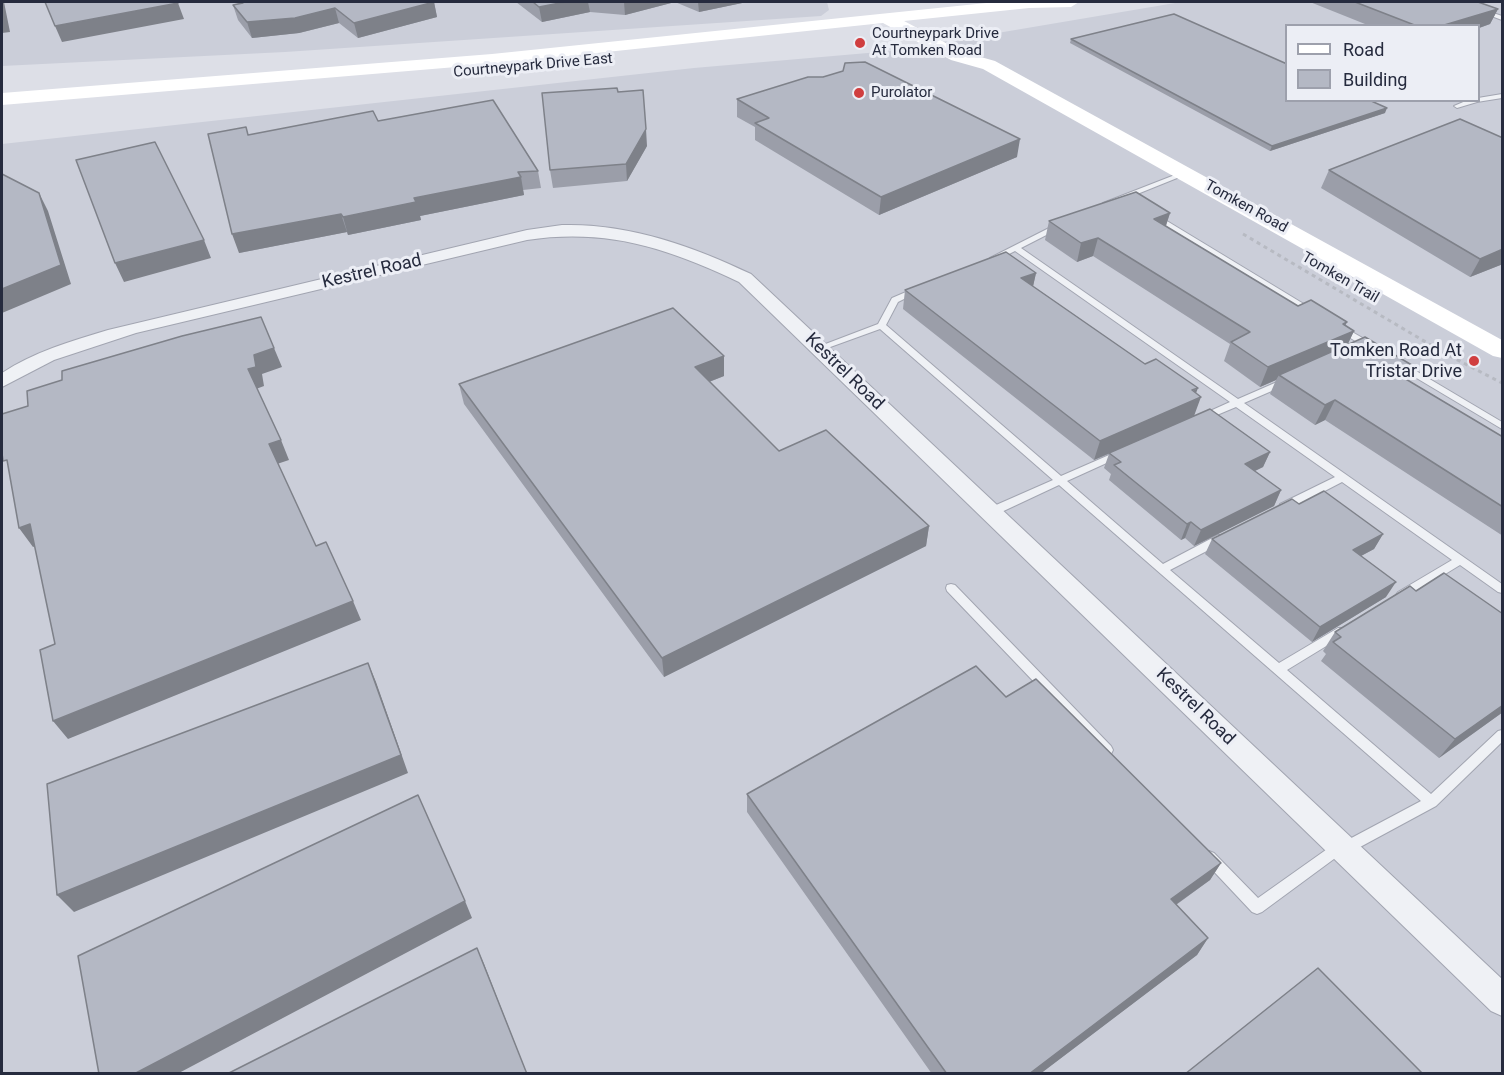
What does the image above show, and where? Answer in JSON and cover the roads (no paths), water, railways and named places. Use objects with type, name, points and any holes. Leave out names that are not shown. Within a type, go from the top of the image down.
[{"type":"main road","points":[[899,2],[939,23]]},
{"type":"main road","name":"Courtneypark Drive East","points":[[2,114],[142,99],[531,67],[906,29],[1047,10],[1066,2]]},
{"type":"main road","name":"Tomken Road","points":[[862,5],[957,57],[989,65],[1503,350]]},
{"type":"main road","name":"Courtneypark Drive East","points":[[2,99],[492,59],[888,19],[939,23]]},
{"type":"main road","points":[[979,45],[988,49],[989,65]]},
{"type":"street","name":"Kestrel Road","points":[[2,381],[19,369],[71,346],[131,328],[527,235],[572,230],[658,242],[704,257],[745,278],[1503,1000]]},
{"type":"lane","points":[[1457,2],[1503,18]]},
{"type":"lane","points":[[1480,100],[1503,96]]},
{"type":"lane","points":[[1457,106],[1470,102]]},
{"type":"lane","points":[[1100,207],[1120,197],[1185,173]]},
{"type":"lane","points":[[1120,197],[1130,203]]},
{"type":"lane","points":[[1140,209],[1318,315]]},
{"type":"lane","points":[[983,262],[1068,222]]},
{"type":"lane","points":[[1016,248],[1503,589]]},
{"type":"lane","points":[[819,348],[881,326],[895,300],[928,286]]},
{"type":"lane","points":[[1328,321],[1377,351]]},
{"type":"lane","points":[[881,326],[1431,802]]},
{"type":"lane","points":[[1357,350],[1368,345]]},
{"type":"lane","points":[[1396,362],[1502,426]]},
{"type":"lane","points":[[1195,421],[1302,374]]},
{"type":"lane","points":[[991,512],[1059,479],[1132,448]]},
{"type":"lane","points":[[1268,515],[1343,477]]},
{"type":"lane","points":[[1162,569],[1236,531]]},
{"type":"lane","points":[[1389,602],[1460,560]]},
{"type":"lane","points":[[951,588],[1117,760]]},
{"type":"lane","points":[[1278,670],[1349,627]]},
{"type":"lane","points":[[1200,847],[1257,907],[1335,851],[1344,849],[1431,802],[1503,735]]},
{"type":"place","name":"Courtneypark Drive At Tomken Road","points":[[860,43]]},
{"type":"place","name":"Purolator","points":[[859,93]]},
{"type":"place","name":"Tomken Road At Tristar Drive","points":[[1474,361]]}]
